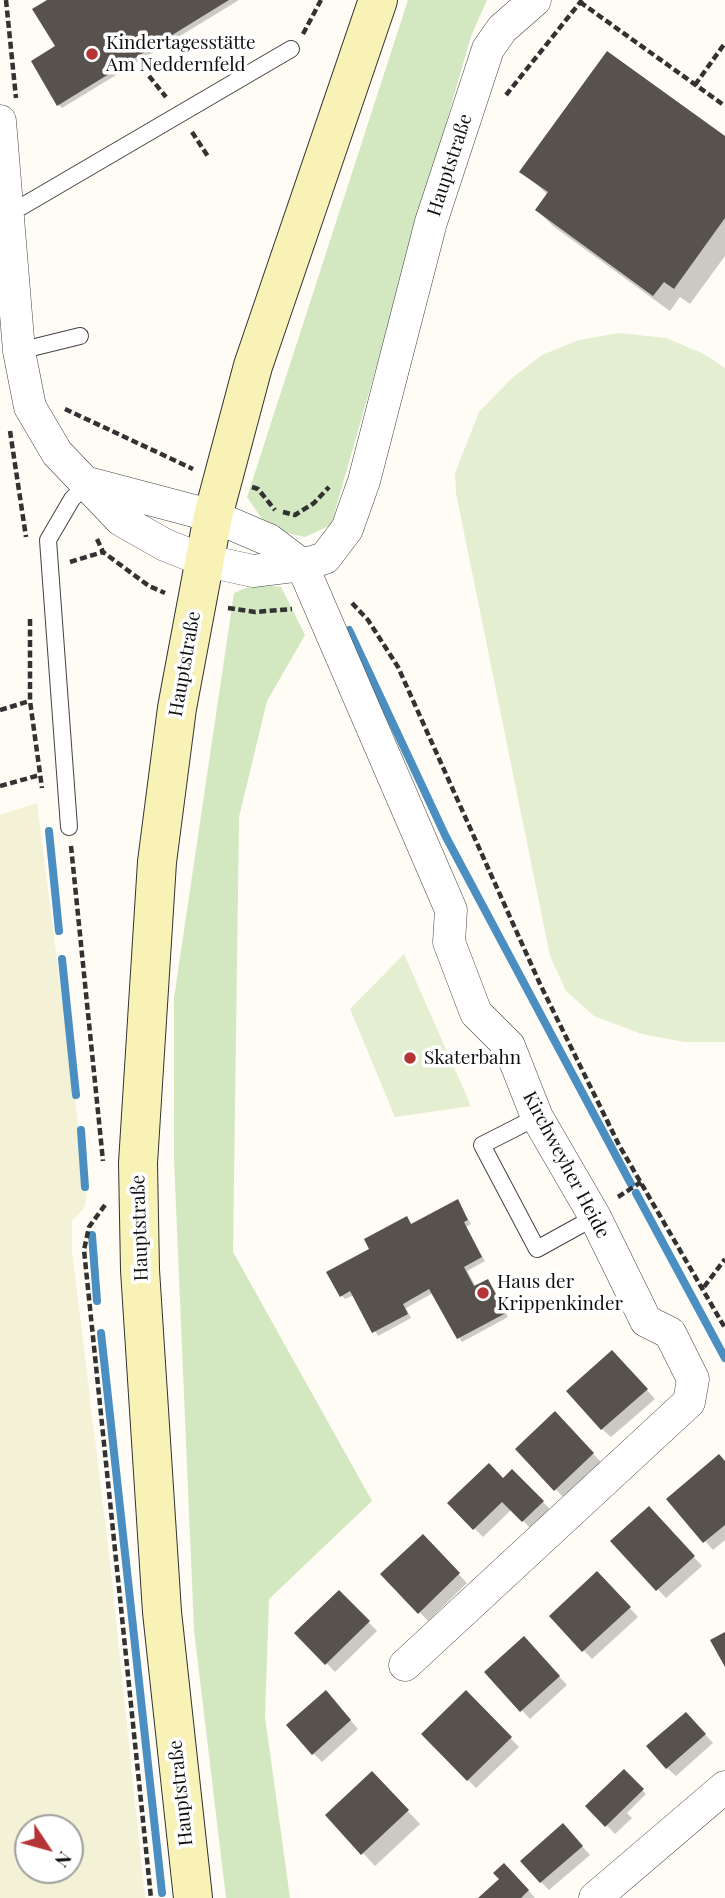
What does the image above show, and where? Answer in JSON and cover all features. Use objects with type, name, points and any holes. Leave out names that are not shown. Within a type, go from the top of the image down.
[{"type":"main road","name":"Hauptstraße","points":[[193,1898],[162,1612],[148,1411],[138,1163],[157,862],[177,708],[222,479],[253,366],[378,0]]},
{"type":"street","name":"Hauptstraße","points":[[204,560],[253,571],[302,565],[325,558],[348,529],[364,481],[431,222],[488,50],[506,14],[535,0]]},
{"type":"street","points":[[0,121],[7,180],[19,351],[30,407],[57,453],[121,520],[165,545],[204,560]]},
{"type":"street","points":[[88,483],[213,516],[269,540],[302,565]]},
{"type":"street","name":"Kirchweyher Heide","points":[[302,565],[451,910],[449,942],[476,1013],[509,1046],[537,1117],[594,1215],[646,1321],[670,1333],[693,1379],[689,1402],[405,1665]]},
{"type":"street","points":[[595,1898],[725,1787]]},
{"type":"lane","points":[[21,206],[292,49]]},
{"type":"lane","points":[[19,351],[80,337]]},
{"type":"lane","points":[[69,827],[48,540],[72,499],[88,483]]},
{"type":"lane","points":[[537,1117],[482,1145],[537,1249],[594,1215]]},
{"type":"path","points":[[292,49],[310,25],[321,0]]},
{"type":"path","points":[[500,102],[581,1],[725,106]]},
{"type":"path","points":[[695,85],[725,43]]},
{"type":"path","points":[[58,405],[177,463],[257,489],[274,510],[295,515],[314,503],[334,482],[349,479],[364,481]]},
{"type":"path","points":[[349,600],[368,620],[398,667],[540,984],[594,1095],[619,1144],[704,1287],[725,1328]]},
{"type":"path","points":[[0,710],[30,701]]},
{"type":"path","points":[[0,786],[40,775]]},
{"type":"path","points":[[69,827],[104,1170]]},
{"type":"path","points":[[106,1197],[104,1208],[89,1227],[84,1250],[151,1898]]},
{"type":"path","points":[[704,1287],[725,1259]]},
{"type":"shaded area","points":[[37,803],[87,1195],[84,1208],[72,1221],[72,1251],[110,1562],[145,1898],[0,1898],[0,815]]},
{"type":"green space","points":[[408,0],[487,0],[471,36],[331,525],[305,537],[269,529],[247,497]]},
{"type":"green space","points":[[619,333],[666,338],[704,354],[725,368],[725,1042],[684,1042],[642,1034],[594,1016],[566,991],[550,956],[456,493],[455,473],[479,412],[512,378],[542,355],[579,340]]},
{"type":"green space","points":[[256,584],[281,587],[305,635],[267,701],[239,817],[233,1252],[372,1501],[269,1599],[265,1717],[290,1898],[226,1898],[194,1630],[174,1159],[174,998],[234,593]]},
{"type":"green space","name":"Skaterbahn","points":[[404,954],[471,1106],[395,1117],[350,1009]]},
{"type":"building","name":"Kindertagesstätte Am Neddernfeld","points":[[47,0],[229,0],[57,106],[31,61],[55,46],[32,9]]},
{"type":"building","points":[[607,51],[725,136],[725,218],[674,289],[664,282],[653,296],[535,210],[548,192],[519,172]]},
{"type":"building","points":[[458,1199],[468,1220],[464,1222],[482,1257],[464,1267],[474,1286],[488,1279],[506,1313],[457,1339],[429,1289],[403,1304],[408,1314],[372,1333],[350,1291],[340,1297],[326,1272],[369,1249],[364,1239],[407,1216],[411,1224]]},
{"type":"building","points":[[612,1350],[648,1389],[601,1430],[566,1391]]},
{"type":"building","points":[[555,1411],[594,1453],[554,1491],[515,1449]]},
{"type":"building","points":[[719,1454],[725,1461],[725,1525],[703,1543],[666,1499]]},
{"type":"building","points":[[489,1463],[503,1478],[512,1469],[544,1501],[522,1522],[502,1502],[473,1530],[447,1503]]},
{"type":"building","points":[[649,1506],[695,1556],[656,1591],[610,1541]]},
{"type":"building","points":[[423,1534],[460,1573],[418,1614],[380,1574]]},
{"type":"building","points":[[597,1571],[631,1607],[582,1652],[549,1616]]},
{"type":"building","points":[[339,1590],[370,1621],[325,1665],[294,1633]]},
{"type":"building","points":[[725,1632],[725,1667],[710,1640]]},
{"type":"building","points":[[524,1636],[560,1676],[520,1712],[484,1672]]},
{"type":"building","points":[[326,1690],[351,1720],[312,1755],[286,1725]]},
{"type":"building","points":[[466,1690],[512,1737],[467,1781],[421,1734]]},
{"type":"building","points":[[686,1712],[706,1734],[666,1769],[646,1746]]},
{"type":"building","points":[[624,1769],[644,1789],[605,1827],[585,1806]]},
{"type":"building","points":[[372,1771],[409,1810],[361,1855],[325,1815]]},
{"type":"building","points":[[563,1823],[583,1846],[540,1883],[520,1861]]},
{"type":"building","points":[[504,1863],[529,1890],[521,1898],[478,1898],[499,1879],[493,1873]]},
{"type":"waterway","points":[[349,630],[446,837],[631,1184]]},
{"type":"waterway","points":[[49,831],[59,931]]},
{"type":"waterway","points":[[62,959],[76,1095]]},
{"type":"waterway","points":[[81,1130],[85,1187]]},
{"type":"waterway","points":[[636,1193],[725,1358]]},
{"type":"waterway","points":[[92,1235],[97,1301]]},
{"type":"waterway","points":[[101,1333],[162,1893]]},
{"type":"place","name":"Kindertagesstätte Am Neddernfeld","points":[[92,54]]},
{"type":"place","name":"Skaterbahn","points":[[410,1058]]},
{"type":"place","name":"Haus der Krippenkinder","points":[[483,1293]]}]
